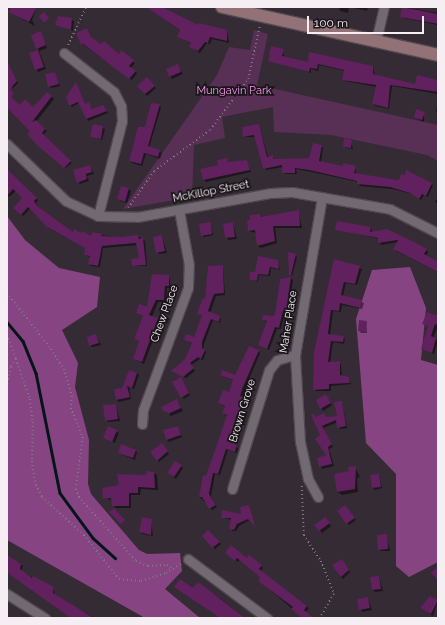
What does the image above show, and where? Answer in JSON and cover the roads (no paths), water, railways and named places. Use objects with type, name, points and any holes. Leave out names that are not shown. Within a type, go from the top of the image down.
[{"type":"main road","points":[[222,7],[261,17],[438,55]]},
{"type":"street","points":[[376,41],[384,7]]},
{"type":"street","points":[[64,53],[114,92],[121,106],[122,121],[98,216]]},
{"type":"street","name":"McKillop Street","points":[[7,144],[66,201],[98,216],[120,219],[271,193],[292,192],[390,209],[438,233]]},
{"type":"street","name":"Maher Place","points":[[318,497],[308,479],[300,442],[295,355],[322,197]]},
{"type":"street","name":"Chew Place","points":[[142,424],[143,410],[188,288],[189,265],[179,210]]},
{"type":"street","name":"Brown Grove","points":[[232,489],[269,370],[278,360],[295,355]]},
{"type":"street","points":[[188,559],[267,618]]},
{"type":"street","points":[[7,594],[44,618]]},
{"type":"waterway","points":[[7,322],[23,341],[36,373],[60,493],[93,538],[115,558]]},
{"type":"park label","name":"Mungavin Park","points":[[234,91]]}]
